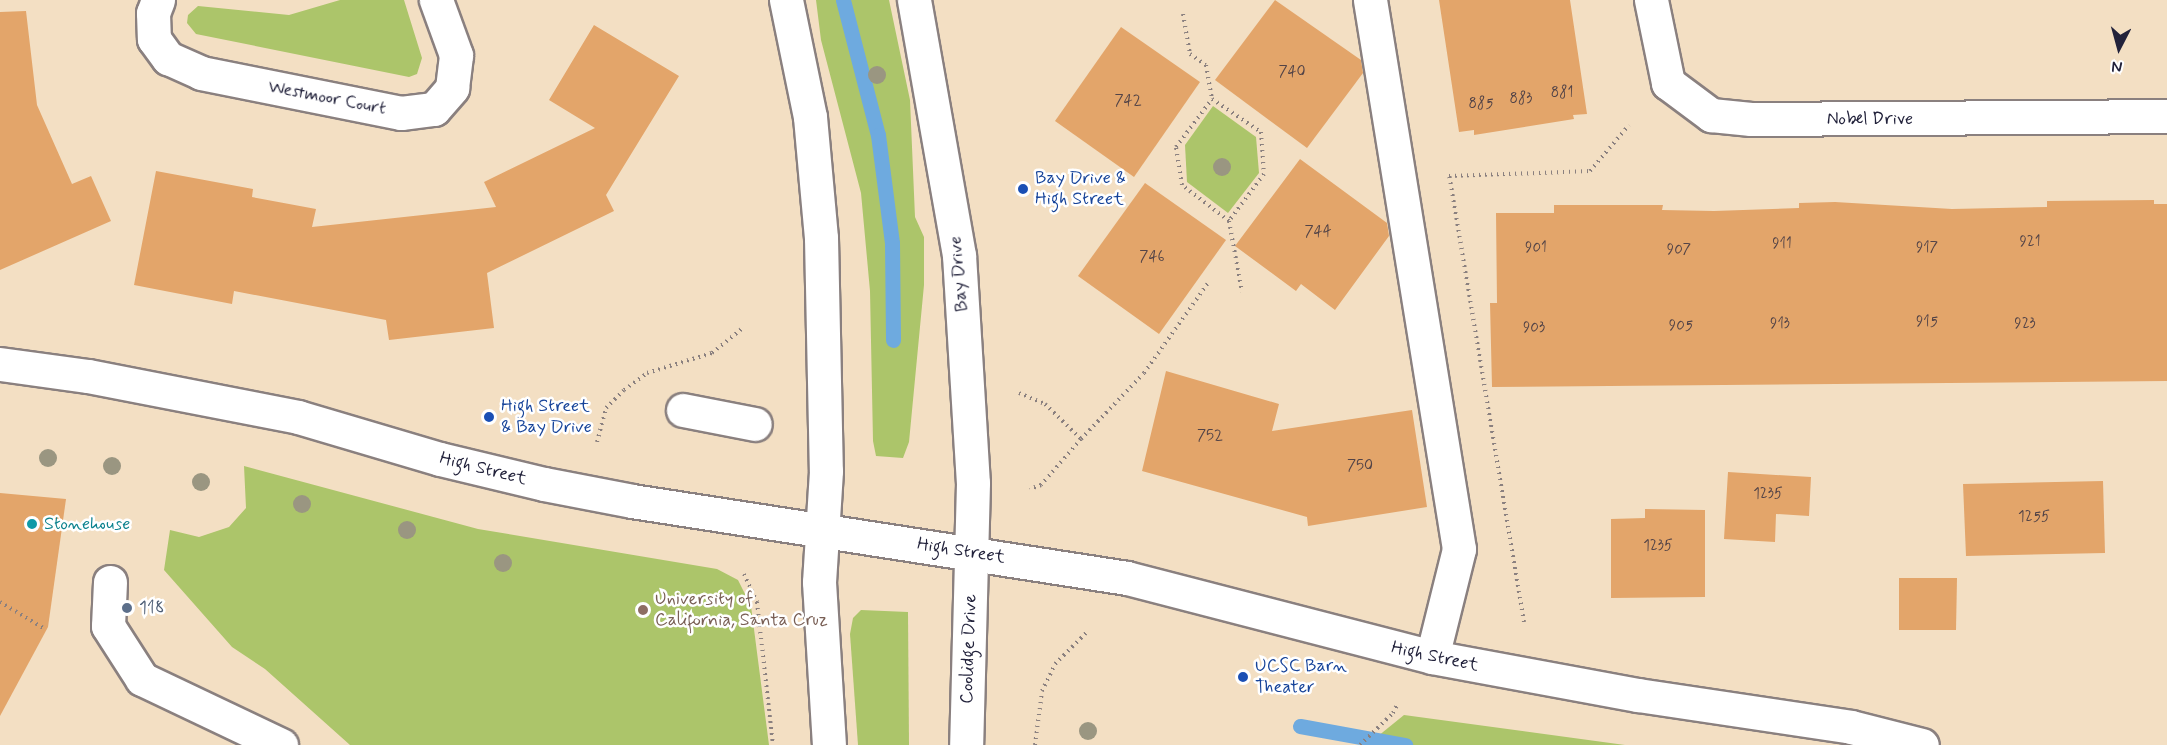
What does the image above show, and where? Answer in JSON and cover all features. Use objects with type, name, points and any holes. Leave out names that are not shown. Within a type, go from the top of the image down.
[{"type":"main road","name":"Westmoor Court","points":[[158,0],[153,13],[154,39],[168,58],[201,73],[401,113],[435,109],[452,88],[456,55],[436,0]]},
{"type":"main road","points":[[786,0],[810,117],[821,238],[826,471],[819,582],[829,745]]},
{"type":"main road","name":"Bay Drive","points":[[914,0],[959,255],[973,483],[972,552]]},
{"type":"main road","points":[[1370,0],[1459,549],[1432,657]]},
{"type":"main road","name":"Nobel Drive","points":[[1651,0],[1668,83],[1711,115],[1751,120],[2167,116]]},
{"type":"main road","name":"High Street","points":[[0,364],[143,385],[298,417],[440,459],[544,484],[1127,578],[1432,657],[1638,695],[1851,727],[1922,745]]},
{"type":"main road","points":[[683,410],[756,424]]},
{"type":"main road","name":"Coolidge Drive","points":[[966,745],[972,552]]},
{"type":"main road","points":[[110,582],[108,626],[142,680],[281,745]]},
{"type":"path","points":[[1183,14],[1190,54],[1206,66],[1212,99],[1261,132],[1264,174],[1229,221]]},
{"type":"path","points":[[1212,99],[1176,147],[1182,185],[1229,221],[1242,292]]},
{"type":"path","points":[[1524,622],[1449,176],[1590,171],[1629,124]]},
{"type":"path","points":[[1030,489],[1041,485],[1144,373],[1208,283]]},
{"type":"path","points":[[1019,393],[1045,404],[1081,439]]},
{"type":"path","points":[[744,574],[757,602],[773,745]]},
{"type":"path","points":[[0,602],[45,629]]},
{"type":"path","points":[[1035,745],[1042,691],[1055,664],[1086,633]]},
{"type":"path","points":[[1360,745],[1393,713],[1398,703]]},
{"type":"green space","points":[[340,0],[404,0],[422,58],[417,74],[409,77],[196,34],[187,23],[188,15],[198,6],[289,15]]},
{"type":"green space","points":[[816,0],[889,0],[910,100],[915,217],[924,237],[924,285],[909,442],[903,458],[876,456],[873,441],[870,291],[861,193],[821,40]]},
{"type":"green space","points":[[1213,106],[1256,137],[1259,173],[1228,213],[1187,182],[1185,145]]},
{"type":"green space","points":[[244,466],[478,529],[717,569],[738,580],[751,606],[769,745],[350,745],[265,669],[232,647],[164,570],[170,530],[199,537],[229,527],[246,508]]},
{"type":"green space","points":[[861,610],[908,612],[909,745],[858,745],[850,634],[853,618]]},
{"type":"green space","points":[[1404,715],[1625,745],[1367,745]]},
{"type":"building","points":[[1275,0],[1361,60],[1363,73],[1307,148],[1215,80]]},
{"type":"building","points":[[1439,0],[1570,0],[1587,114],[1573,115],[1574,119],[1474,135],[1474,130],[1459,132]]},
{"type":"building","points":[[26,11],[37,105],[72,184],[91,176],[111,221],[0,270],[0,12]]},
{"type":"building","points":[[594,25],[679,76],[606,195],[614,211],[487,273],[494,328],[389,340],[386,320],[234,291],[232,304],[134,285],[156,171],[253,189],[252,197],[316,209],[312,227],[496,207],[484,182],[595,128],[549,100]]},
{"type":"building","points":[[1121,27],[1200,82],[1134,177],[1055,121]]},
{"type":"building","points":[[1300,159],[1387,223],[1389,236],[1335,310],[1301,284],[1296,291],[1235,246]]},
{"type":"building","points":[[1145,183],[1226,240],[1159,334],[1078,276]]},
{"type":"building","points":[[2154,200],[2154,204],[2167,204],[2167,381],[1492,387],[1490,303],[1497,303],[1496,213],[1554,213],[1554,205],[1663,205],[1662,210],[1714,211],[1799,208],[1799,203],[1835,202],[1952,209],[2047,207],[2047,201]]},
{"type":"building","points":[[1166,371],[1279,404],[1272,431],[1412,410],[1427,507],[1308,526],[1307,517],[1142,471]]},
{"type":"building","points":[[1728,472],[1811,477],[1809,516],[1776,514],[1775,542],[1724,539]]},
{"type":"building","points":[[2103,481],[2105,553],[1966,556],[1963,484]]},
{"type":"building","points":[[0,493],[66,499],[48,627],[0,716]]},
{"type":"building","points":[[1645,509],[1705,510],[1705,597],[1611,598],[1611,519],[1645,518]]},
{"type":"building","points":[[1899,578],[1957,578],[1956,630],[1899,630]]},
{"type":"waterway","points":[[843,0],[878,135],[892,243],[893,340]]},
{"type":"waterway","points":[[1300,726],[1405,745]]},
{"type":"place","name":"Bay Drive & High Street","points":[[1023,189]]},
{"type":"place","name":"High Street & Bay Drive","points":[[489,417]]},
{"type":"place","name":"Stonehouse","points":[[32,524]]},
{"type":"place","name":"118","points":[[127,608]]},
{"type":"place","name":"University of California, Santa Cruz","points":[[643,610]]},
{"type":"place","name":"UCSC Barn Theater","points":[[1243,677]]}]
